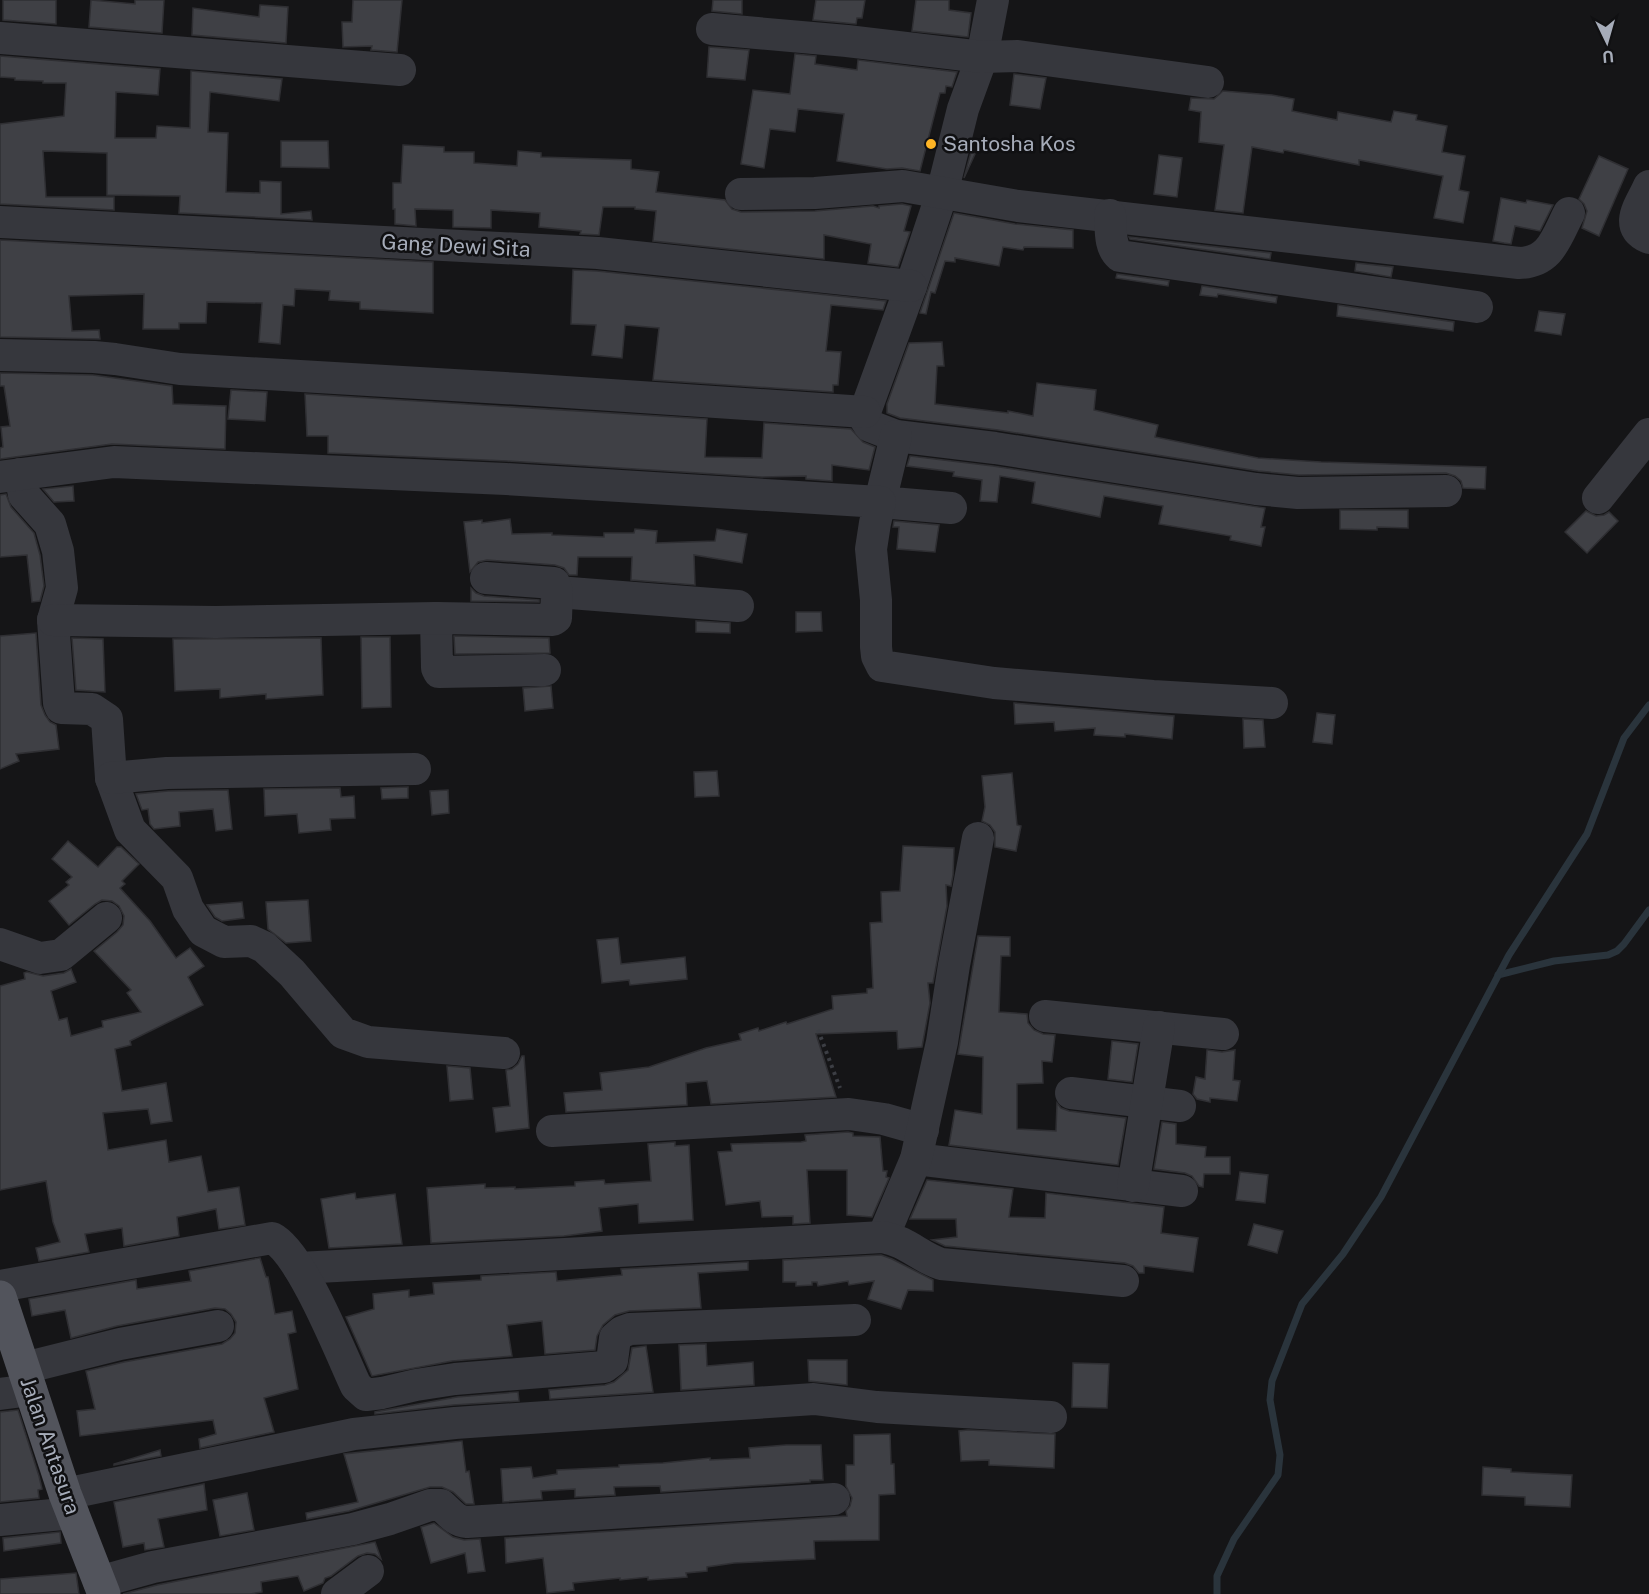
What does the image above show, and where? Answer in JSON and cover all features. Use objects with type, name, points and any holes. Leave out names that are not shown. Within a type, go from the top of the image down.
[{"type":"main road","name":"Jalan Antasura","points":[[0,1297],[18,1384],[69,1504],[101,1588]]},
{"type":"street","points":[[993,0],[982,57],[963,109],[942,193],[865,412],[870,426],[896,436],[995,448],[1256,489],[1298,493],[1446,491]]},
{"type":"street","points":[[712,29],[847,41],[982,57],[1018,56],[1208,82]]},
{"type":"street","points":[[0,39],[400,70]]},
{"type":"street","points":[[741,194],[815,193],[903,186],[1018,206],[1519,263],[1531,263],[1549,251],[1569,213]]},
{"type":"street","points":[[1649,186],[1635,214],[1634,222],[1636,229],[1649,238]]},
{"type":"street","points":[[1110,215],[1112,246],[1120,256],[1477,307]]},
{"type":"street","name":"Gang Dewi Sita","points":[[0,222],[598,253],[911,286]]},
{"type":"street","points":[[0,355],[115,359],[180,369],[521,388],[865,412]]},
{"type":"street","points":[[1598,498],[1649,434]]},
{"type":"street","points":[[896,436],[871,549],[876,600],[876,647],[882,666],[994,683],[1272,703]]},
{"type":"street","points":[[504,1053],[368,1042],[343,1033],[292,973],[264,947],[251,941],[224,942],[203,931],[188,909],[177,878],[130,830],[111,778],[107,719],[92,709],[61,708],[58,703],[54,620],[62,588],[58,551],[50,524],[10,476],[114,462],[506,479],[951,508]]},
{"type":"street","points":[[54,620],[216,622],[436,618],[552,620],[557,616],[554,583],[486,578]]},
{"type":"street","points":[[556,592],[738,606]]},
{"type":"street","points":[[436,618],[439,672],[545,670]]},
{"type":"street","points":[[111,778],[167,774],[415,769]]},
{"type":"street","points":[[883,1237],[920,1145],[942,1042],[978,838]]},
{"type":"street","points":[[0,944],[40,957],[61,955],[106,918]]},
{"type":"street","points":[[1045,1016],[1222,1034]]},
{"type":"street","points":[[1133,1186],[1159,1027]]},
{"type":"street","points":[[1071,1093],[1180,1106]]},
{"type":"street","points":[[552,1131],[849,1114],[884,1119],[920,1145],[1133,1186],[1182,1191]]},
{"type":"street","points":[[300,1268],[883,1237],[908,1245],[928,1260],[940,1264],[1124,1281]]},
{"type":"street","points":[[0,1286],[270,1238],[276,1240],[300,1268],[356,1386],[366,1395],[382,1394],[416,1385],[455,1379],[604,1367],[612,1361],[615,1338],[630,1329],[855,1320]]},
{"type":"street","points":[[18,1384],[120,1344],[218,1326]]},
{"type":"street","points":[[0,1520],[354,1434],[455,1423],[814,1399],[868,1406],[1052,1417]]},
{"type":"street","points":[[101,1588],[153,1567],[353,1528],[390,1519],[430,1505],[441,1505],[453,1518],[467,1522],[834,1500]]},
{"type":"street","points":[[337,1594],[368,1571]]},
{"type":"path","points":[[818,1030],[849,1114]]},
{"type":"building","points":[[3,0],[56,0],[56,24],[3,20]]},
{"type":"building","points":[[91,0],[135,4],[135,0],[164,0],[162,33],[89,27]]},
{"type":"building","points":[[353,0],[402,0],[397,52],[371,50],[372,46],[343,47],[342,22],[352,22]]},
{"type":"building","points":[[713,0],[742,0],[742,14],[712,11]]},
{"type":"building","points":[[816,0],[865,0],[862,18],[857,18],[856,24],[813,20]]},
{"type":"building","points":[[916,0],[949,0],[949,10],[971,13],[968,37],[912,31]]},
{"type":"building","points":[[260,5],[288,7],[286,43],[192,35],[193,8],[259,17]]},
{"type":"building","points":[[709,47],[749,50],[745,80],[707,77]]},
{"type":"building","points":[[795,54],[816,56],[815,64],[857,70],[858,60],[957,72],[952,87],[946,86],[945,93],[940,93],[920,171],[902,168],[887,169],[837,161],[844,114],[798,109],[795,132],[770,129],[764,168],[741,164],[753,90],[790,94]]},
{"type":"building","points":[[0,56],[160,69],[158,95],[116,92],[115,138],[156,138],[157,126],[190,128],[191,71],[282,79],[279,101],[210,92],[208,132],[228,133],[226,192],[260,193],[260,181],[281,182],[281,214],[311,211],[312,220],[179,213],[180,196],[107,195],[107,153],[43,151],[46,197],[114,197],[114,210],[0,204],[0,124],[64,116],[66,83],[43,83],[43,81],[0,77]]},
{"type":"building","points":[[1014,74],[1046,78],[1040,109],[1010,105]]},
{"type":"building","points":[[1223,91],[1294,99],[1292,111],[1337,120],[1338,112],[1391,122],[1394,111],[1417,115],[1416,120],[1447,126],[1442,152],[1465,156],[1459,190],[1469,192],[1463,223],[1434,218],[1443,176],[1359,160],[1359,165],[1284,150],[1283,153],[1252,147],[1243,213],[1215,210],[1224,145],[1199,142],[1201,112],[1189,110],[1191,98],[1214,99]]},
{"type":"building","points":[[281,141],[328,141],[329,168],[281,167]]},
{"type":"building","points":[[403,145],[444,147],[444,152],[474,152],[474,163],[517,166],[518,151],[541,153],[541,157],[631,160],[631,169],[659,172],[656,192],[725,200],[732,209],[741,212],[815,211],[873,206],[879,208],[879,206],[902,204],[911,206],[904,231],[910,232],[898,267],[868,263],[871,244],[824,235],[824,259],[653,241],[656,211],[635,209],[635,207],[603,207],[599,235],[539,227],[540,213],[491,210],[491,228],[453,227],[453,210],[415,209],[416,226],[395,224],[393,183],[401,183]]},
{"type":"building","points":[[971,152],[975,154],[964,178]]},
{"type":"building","points":[[1159,155],[1182,158],[1177,197],[1154,194]]},
{"type":"building","points":[[1599,156],[1628,169],[1599,236],[1582,228],[1587,211],[1579,199]]},
{"type":"building","points":[[1501,198],[1553,205],[1540,231],[1515,226],[1511,244],[1493,241]]},
{"type":"building","points":[[954,213],[1015,224],[1073,230],[1073,248],[1024,247],[1023,250],[1003,247],[999,266],[955,258],[955,262],[945,261],[935,293],[931,292],[926,314],[920,313]]},
{"type":"building","points":[[1129,237],[1271,253],[1270,259],[1130,239]]},
{"type":"building","points":[[0,240],[433,262],[433,313],[360,309],[360,302],[329,300],[330,291],[295,289],[294,306],[283,305],[280,344],[259,342],[262,303],[207,302],[206,323],[179,323],[179,329],[143,329],[144,294],[69,296],[72,331],[99,330],[100,339],[0,337]]},
{"type":"building","points":[[1356,263],[1393,267],[1391,277],[1355,271]]},
{"type":"building","points":[[573,270],[886,301],[883,310],[831,305],[826,351],[841,352],[838,385],[833,385],[833,392],[653,380],[659,328],[625,325],[622,358],[592,355],[596,325],[571,324]]},
{"type":"building","points":[[1117,274],[1169,281],[1168,286],[1116,278]]},
{"type":"building","points":[[1202,286],[1277,297],[1276,303],[1218,294],[1217,297],[1200,295]]},
{"type":"building","points":[[1338,305],[1454,322],[1453,331],[1337,316]]},
{"type":"building","points":[[1539,311],[1565,314],[1561,335],[1535,331]]},
{"type":"building","points":[[942,342],[944,366],[937,366],[935,404],[1008,413],[1008,411],[1033,416],[1037,383],[1096,390],[1094,410],[1158,425],[1155,437],[1258,458],[1486,467],[1485,489],[1463,488],[1461,481],[1446,473],[1299,475],[1258,471],[998,430],[900,418],[887,413],[887,404],[909,343]]},
{"type":"building","points":[[0,373],[93,375],[172,386],[173,404],[226,406],[225,449],[112,444],[0,459],[0,448],[3,447],[1,427],[10,426],[4,386],[0,386]]},
{"type":"building","points":[[231,390],[267,392],[265,421],[228,419]]},
{"type":"building","points":[[305,394],[707,419],[705,457],[762,458],[764,423],[851,429],[863,442],[875,447],[869,470],[832,465],[832,481],[806,479],[806,476],[762,477],[507,461],[328,453],[328,436],[307,436]]},
{"type":"building","points":[[910,456],[993,466],[1265,508],[1261,527],[1265,527],[1261,546],[1230,540],[1231,536],[1159,524],[1163,506],[1104,496],[1100,517],[1032,503],[1035,482],[1000,476],[997,502],[980,501],[982,480],[953,476],[954,472],[907,466]]},
{"type":"building","points":[[73,486],[74,501],[54,502],[43,489]]},
{"type":"building","points":[[6,494],[11,507],[34,533],[40,555],[44,586],[40,601],[32,602],[27,555],[0,557],[0,495]]},
{"type":"building","points":[[1340,510],[1408,510],[1408,528],[1340,529]]},
{"type":"building","points":[[1586,511],[1596,516],[1609,512],[1618,521],[1587,553],[1565,532]]},
{"type":"building","points":[[510,519],[512,534],[552,533],[552,535],[604,537],[604,533],[634,533],[635,529],[657,531],[656,543],[715,541],[717,529],[747,534],[742,563],[694,555],[695,585],[631,580],[632,557],[578,557],[577,575],[569,575],[564,568],[555,565],[487,560],[478,562],[470,572],[464,522],[482,520],[482,523]]},
{"type":"building","points":[[894,521],[939,525],[935,552],[897,549],[899,527],[893,527]]},
{"type":"building","points":[[471,588],[484,596],[539,600],[539,602],[471,601]]},
{"type":"building","points":[[796,612],[821,612],[822,631],[796,632]]},
{"type":"building","points":[[696,621],[730,623],[730,633],[696,632]]},
{"type":"building","points":[[36,633],[41,705],[50,722],[56,725],[59,749],[16,754],[19,761],[0,769],[0,636]]},
{"type":"building","points":[[454,636],[549,638],[550,653],[455,654]]},
{"type":"building","points":[[361,637],[390,637],[391,707],[362,708]]},
{"type":"building","points":[[72,638],[103,639],[105,692],[76,690]]},
{"type":"building","points":[[321,638],[323,695],[266,699],[266,694],[220,698],[220,689],[175,691],[173,639]]},
{"type":"building","points":[[551,686],[553,708],[525,711],[523,688]]},
{"type":"building","points":[[1014,703],[1174,716],[1172,739],[1125,734],[1125,737],[1094,735],[1095,728],[1055,731],[1054,722],[1015,724]]},
{"type":"building","points":[[1317,713],[1335,715],[1332,744],[1313,742]]},
{"type":"building","points":[[1243,719],[1263,720],[1265,747],[1244,748]]},
{"type":"building","points":[[717,771],[719,796],[695,797],[694,772]]},
{"type":"building","points":[[1012,773],[1017,825],[1021,826],[1016,851],[995,847],[995,832],[990,825],[982,821],[985,807],[982,776]]},
{"type":"building","points":[[408,787],[408,798],[382,799],[381,788]]},
{"type":"building","points":[[340,788],[341,797],[354,796],[355,818],[330,819],[331,830],[299,833],[297,814],[265,816],[264,789]]},
{"type":"building","points":[[228,790],[232,829],[216,831],[213,809],[179,812],[180,826],[154,829],[150,824],[148,809],[142,810],[136,794],[168,791]]},
{"type":"building","points":[[448,790],[449,813],[432,815],[430,791]]},
{"type":"building","points":[[68,841],[98,867],[117,847],[121,847],[139,864],[122,881],[125,884],[120,888],[150,921],[176,958],[190,948],[204,966],[188,977],[203,1005],[130,1041],[131,1045],[115,1049],[122,1091],[166,1083],[172,1121],[151,1124],[148,1109],[103,1113],[108,1150],[166,1140],[169,1162],[201,1156],[208,1192],[239,1187],[245,1225],[219,1229],[216,1209],[177,1217],[179,1236],[124,1246],[122,1228],[85,1234],[89,1252],[39,1261],[36,1248],[60,1242],[53,1222],[46,1181],[0,1190],[0,986],[25,979],[24,973],[27,972],[43,976],[64,973],[71,969],[76,982],[51,991],[59,1020],[67,1018],[71,1036],[103,1027],[102,1021],[141,1012],[127,993],[131,990],[94,951],[123,925],[124,916],[119,906],[112,901],[102,900],[69,925],[49,901],[69,885],[66,882],[72,877],[52,859]]},
{"type":"building","points":[[903,846],[954,848],[953,875],[951,886],[946,885],[947,906],[933,983],[928,983],[930,1003],[922,1047],[898,1049],[897,1031],[816,1034],[836,1097],[711,1104],[707,1081],[686,1083],[687,1105],[566,1112],[564,1093],[602,1090],[600,1073],[649,1067],[706,1048],[741,1040],[739,1034],[758,1028],[759,1031],[786,1022],[787,1024],[833,1009],[832,996],[867,993],[867,989],[873,988],[870,923],[882,922],[881,892],[900,891]]},
{"type":"building","points":[[308,900],[311,941],[286,943],[268,929],[266,902]]},
{"type":"building","points":[[242,902],[244,918],[222,921],[215,917],[207,905]]},
{"type":"building","points":[[978,936],[1010,937],[1010,956],[1001,956],[999,1012],[1027,1014],[1028,1023],[1034,1030],[1043,1034],[1055,1035],[1052,1062],[1042,1061],[1043,1083],[1017,1084],[1017,1129],[1056,1131],[1057,1103],[1061,1108],[1069,1111],[1126,1118],[1118,1165],[949,1145],[955,1110],[982,1114],[983,1057],[958,1054]]},
{"type":"building","points":[[618,938],[621,964],[685,957],[687,979],[630,985],[629,980],[602,983],[597,940]]},
{"type":"building","points":[[1112,1041],[1138,1044],[1132,1082],[1108,1079]]},
{"type":"building","points":[[1207,1050],[1222,1052],[1235,1050],[1233,1080],[1240,1081],[1237,1101],[1210,1098],[1210,1102],[1197,1099],[1193,1094],[1196,1077],[1205,1079]]},
{"type":"building","points":[[524,1056],[529,1128],[496,1132],[493,1108],[510,1106],[506,1070],[518,1064]]},
{"type":"building","points":[[447,1066],[470,1068],[473,1099],[450,1101]]},
{"type":"building","points":[[1162,1122],[1176,1124],[1176,1144],[1206,1147],[1205,1157],[1230,1157],[1230,1174],[1204,1174],[1203,1187],[1199,1186],[1192,1176],[1185,1173],[1154,1169]]},
{"type":"building","points":[[853,1133],[853,1136],[880,1137],[883,1171],[887,1171],[886,1177],[889,1178],[872,1217],[847,1215],[847,1170],[807,1170],[810,1223],[793,1224],[793,1216],[762,1217],[760,1201],[726,1205],[718,1152],[732,1151],[731,1144],[801,1142],[806,1141],[805,1135]]},
{"type":"building","points":[[675,1142],[675,1146],[689,1145],[693,1220],[639,1223],[638,1204],[599,1208],[602,1231],[564,1236],[431,1243],[427,1188],[485,1184],[485,1188],[515,1187],[515,1189],[575,1186],[575,1182],[604,1180],[605,1184],[651,1181],[648,1144]]},
{"type":"building","points":[[1240,1172],[1268,1175],[1265,1203],[1236,1200]]},
{"type":"building","points":[[927,1180],[1013,1189],[1009,1217],[1045,1218],[1046,1193],[1164,1207],[1161,1233],[1198,1238],[1193,1272],[1144,1266],[1144,1273],[1139,1273],[1133,1266],[1125,1263],[945,1246],[932,1240],[957,1237],[956,1219],[910,1219]]},
{"type":"building","points":[[355,1193],[356,1199],[395,1194],[402,1244],[329,1248],[321,1199]]},
{"type":"building","points":[[1254,1224],[1283,1231],[1277,1253],[1248,1245]]},
{"type":"building","points":[[881,1255],[933,1280],[933,1291],[908,1290],[901,1309],[868,1299],[874,1281],[849,1285],[848,1281],[818,1286],[817,1282],[812,1282],[812,1285],[796,1286],[796,1282],[783,1282],[783,1260]]},
{"type":"building","points":[[260,1258],[266,1277],[268,1277],[275,1314],[292,1311],[296,1332],[288,1334],[298,1389],[264,1398],[274,1432],[200,1448],[199,1439],[216,1434],[213,1420],[80,1436],[77,1411],[95,1409],[86,1371],[222,1344],[235,1333],[236,1322],[225,1309],[215,1308],[117,1326],[71,1338],[65,1310],[32,1316],[29,1299],[136,1280],[137,1289],[191,1281],[189,1271]]},
{"type":"building","points":[[748,1262],[748,1270],[698,1273],[701,1308],[629,1311],[615,1315],[603,1325],[597,1336],[595,1350],[545,1354],[542,1321],[507,1325],[512,1356],[452,1361],[372,1376],[346,1317],[374,1309],[373,1294],[409,1290],[409,1297],[434,1294],[433,1283],[481,1280],[481,1276],[556,1272],[557,1281],[622,1275],[621,1269]]},
{"type":"building","points":[[706,1344],[707,1366],[753,1362],[754,1385],[681,1390],[679,1345]]},
{"type":"building","points":[[646,1346],[653,1392],[550,1399],[549,1390],[605,1385],[614,1382],[628,1370],[632,1348]]},
{"type":"building","points":[[808,1360],[847,1360],[847,1385],[809,1381]]},
{"type":"building","points":[[1073,1363],[1109,1364],[1107,1408],[1072,1407]]},
{"type":"building","points":[[518,1392],[519,1401],[453,1405],[375,1414],[375,1412],[457,1397]]},
{"type":"building","points":[[18,1410],[42,1489],[38,1490],[39,1498],[0,1502],[0,1412]]},
{"type":"building","points":[[959,1431],[1055,1434],[1054,1468],[989,1465],[989,1460],[961,1461]]},
{"type":"building","points":[[890,1434],[895,1494],[879,1495],[879,1540],[814,1541],[815,1559],[734,1563],[707,1567],[707,1571],[686,1573],[687,1577],[648,1580],[648,1577],[620,1580],[620,1578],[573,1583],[574,1590],[547,1593],[543,1558],[506,1563],[505,1538],[847,1516],[846,1511],[852,1498],[846,1486],[846,1465],[854,1465],[854,1435]]},
{"type":"building","points":[[462,1441],[466,1472],[469,1471],[474,1504],[466,1504],[453,1492],[442,1487],[430,1487],[349,1511],[307,1519],[306,1513],[358,1502],[344,1454]]},
{"type":"building","points":[[821,1445],[823,1480],[661,1492],[660,1486],[614,1487],[615,1495],[575,1497],[575,1489],[541,1491],[542,1499],[503,1502],[501,1469],[531,1467],[533,1478],[557,1474],[557,1470],[619,1467],[619,1465],[710,1458],[710,1460],[750,1458],[749,1448]]},
{"type":"building","points":[[160,1450],[161,1456],[114,1465],[114,1464]]},
{"type":"building","points":[[1483,1467],[1511,1469],[1511,1472],[1572,1475],[1570,1507],[1525,1505],[1525,1497],[1482,1495]]},
{"type":"building","points":[[204,1484],[207,1510],[158,1519],[164,1547],[145,1550],[144,1543],[123,1547],[114,1502]]},
{"type":"building","points":[[247,1493],[254,1530],[220,1536],[213,1500]]},
{"type":"building","points":[[434,1523],[453,1537],[464,1540],[480,1539],[485,1571],[468,1573],[465,1553],[431,1563],[421,1527]]},
{"type":"building","points":[[60,1532],[61,1543],[4,1551],[3,1538]]},
{"type":"building","points":[[375,1542],[381,1559],[375,1554],[367,1553],[358,1556],[325,1578],[323,1583],[304,1591],[298,1576],[261,1582],[262,1592],[250,1594],[123,1594],[157,1585]]},
{"type":"building","points":[[76,1573],[79,1594],[0,1594],[0,1579]]},
{"type":"waterway","points":[[1217,1594],[1217,1576],[1234,1539],[1278,1475],[1280,1455],[1270,1400],[1272,1381],[1302,1304],[1343,1254],[1381,1197],[1509,955],[1587,834],[1624,738],[1649,705]]},
{"type":"waterway","points":[[1498,975],[1554,961],[1608,955],[1617,951],[1624,944],[1649,910]]},
{"type":"place","name":"Santosha Kos","points":[[931,144]]}]
